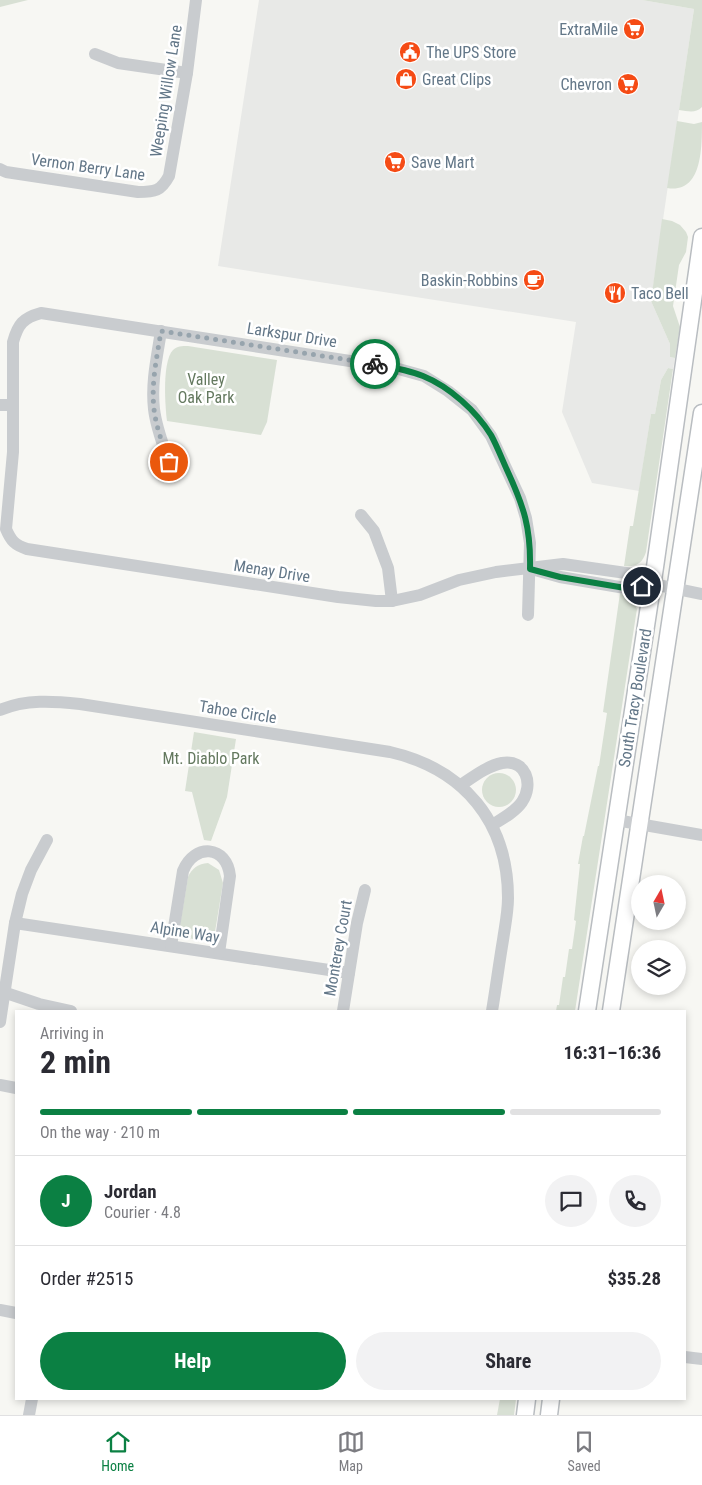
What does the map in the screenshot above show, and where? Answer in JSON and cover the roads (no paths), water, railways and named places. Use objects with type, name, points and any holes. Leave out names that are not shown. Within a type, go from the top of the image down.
[{"type":"main road","name":"South Tracy Boulevard","points":[[587,1010],[653,584],[702,237]]},
{"type":"main road","name":"South Tracy Boulevard","points":[[611,1010],[702,413]]},
{"type":"main road","points":[[525,1415],[528,1400]]},
{"type":"main road","points":[[549,1415],[551,1400]]},
{"type":"street","name":"Weeping Willow Lane","points":[[163,186],[169,176],[187,74],[196,0]]},
{"type":"street","points":[[96,54],[118,63],[187,74]]},
{"type":"street","name":"Vernon Berry Lane","points":[[3,171],[138,192],[153,192],[163,186]]},
{"type":"street","name":"Larkspur Drive","points":[[13,405],[13,342],[17,328],[28,317],[41,313],[395,368],[424,376],[448,391],[472,410],[492,436],[520,498],[526,518],[530,543],[528,615]]},
{"type":"street","points":[[161,331],[153,384],[154,410],[160,438],[169,462]]},
{"type":"street","points":[[0,405],[13,405],[14,420],[0,420]]},
{"type":"street","name":"Menay Drive","points":[[14,420],[6,529],[10,539],[16,546],[376,602],[392,601],[420,595],[459,580],[496,572],[563,564],[633,574],[653,584],[702,594]]},
{"type":"street","points":[[361,515],[374,531],[388,568],[392,601]]},
{"type":"street","name":"Tahoe Circle","points":[[1,707],[26,702],[46,701],[80,704],[361,747],[408,756],[444,773],[461,785],[492,825],[506,870],[508,900],[492,1010]]},
{"type":"street","points":[[461,785],[483,771],[502,763],[515,764],[523,770],[529,780],[528,791],[522,803],[492,825]]},
{"type":"street","points":[[616,820],[702,835]]},
{"type":"street","points":[[0,1022],[2,991],[22,894],[31,870],[46,840]]},
{"type":"street","points":[[171,946],[186,862],[194,855],[203,851],[216,853],[223,858],[229,867],[230,876],[219,953]]},
{"type":"street","name":"Monterey Court","points":[[344,1010],[357,923],[365,890]]},
{"type":"street","name":"Alpine Way","points":[[16,923],[349,973]]},
{"type":"street","points":[[2,991],[39,1004],[66,1010]]},
{"type":"street","points":[[0,1085],[15,1088]]},
{"type":"street","points":[[0,1310],[15,1313]]},
{"type":"street","points":[[686,1356],[702,1356]]},
{"type":"street","points":[[29,1415],[32,1400]]},
{"type":"place","name":"ExtraMile","points":[[634,29]]},
{"type":"place","name":"The UPS Store","points":[[410,52]]},
{"type":"place","name":"Great Clips","points":[[406,79]]},
{"type":"place","name":"Chevron","points":[[628,84]]},
{"type":"place","name":"Save Mart","points":[[395,162]]},
{"type":"place","name":"Baskin-Robbins","points":[[534,280]]},
{"type":"place","name":"Taco Bell","points":[[615,293]]},
{"type":"park label","name":"Valley Oak Park","points":[[206,388]]},
{"type":"park label","name":"Mt. Diablo Park","points":[[211,758]]}]
